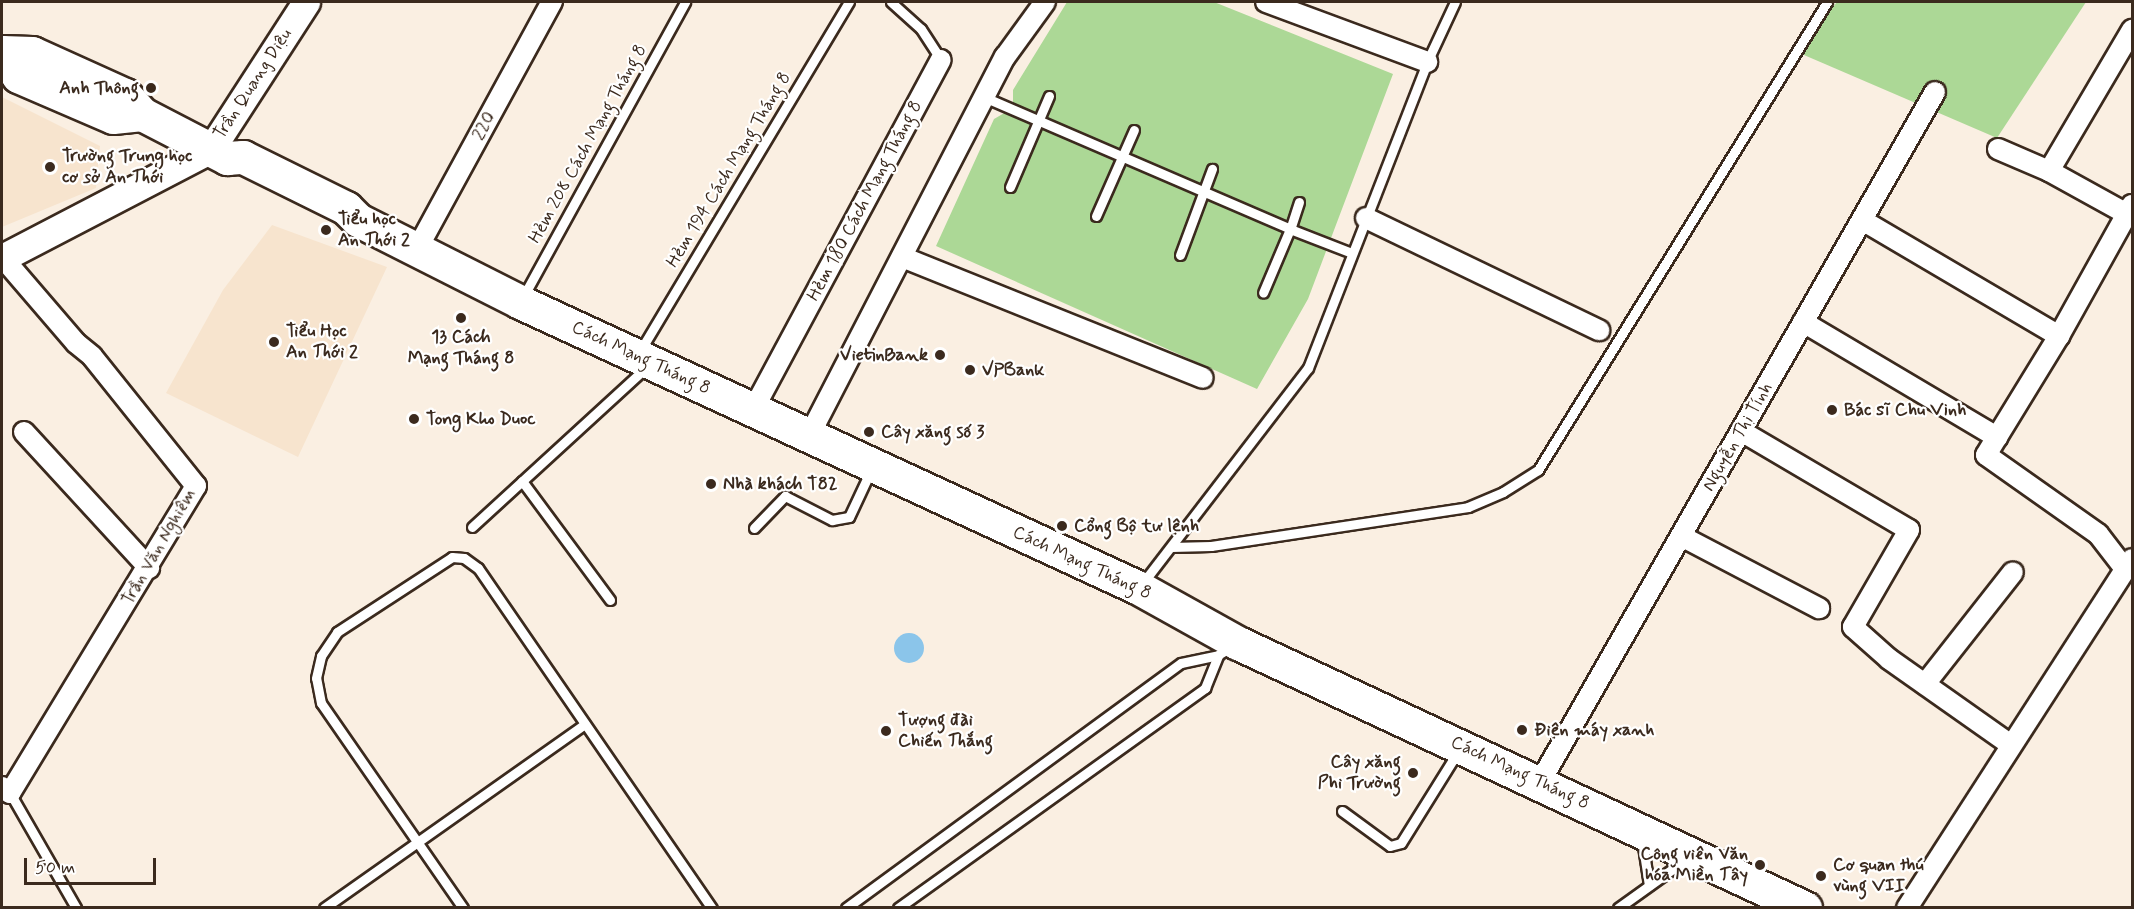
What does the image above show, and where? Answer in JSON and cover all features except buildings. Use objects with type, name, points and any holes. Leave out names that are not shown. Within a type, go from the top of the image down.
[{"type":"highway","name":"Cách Mạng Tháng 8","points":[[142,114],[219,153],[235,170],[339,221],[358,220],[520,302],[1139,588],[1228,649],[1462,746],[1805,908]]},
{"type":"street","name":"Trần Quang Diệu","points":[[2,258],[219,153],[306,2]]},
{"type":"street","name":"220","points":[[416,251],[552,2]]},
{"type":"street","points":[[809,436],[1005,57],[1045,2]]},
{"type":"street","points":[[1266,2],[1427,62]]},
{"type":"street","points":[[2049,171],[2133,30]]},
{"type":"street","name":"Hẻm 180 Cách Mạng Tháng 8","points":[[753,410],[941,60]]},
{"type":"street","name":"Nguyễn Thị Tính","points":[[1540,782],[1935,92]]},
{"type":"street","points":[[1907,908],[2129,564],[2098,534],[1986,455],[2060,336],[2130,210],[1998,149]]},
{"type":"street","points":[[1366,218],[1599,330]]},
{"type":"street","points":[[1862,220],[2060,336]]},
{"type":"street","points":[[902,257],[1203,378]]},
{"type":"street","name":"Trần Văn Nghiêm","points":[[2,258],[76,344],[92,356],[196,486],[149,568],[6,790]]},
{"type":"street","points":[[1803,322],[1997,437]]},
{"type":"street","points":[[1741,431],[1909,530],[1853,627],[1925,684],[2011,745]]},
{"type":"street","points":[[24,432],[149,568]]},
{"type":"street","points":[[1681,536],[1819,608]]},
{"type":"street","points":[[1925,684],[2013,572]]},
{"type":"lane","name":"Hẻm 208 Cách Mạng Tháng 8","points":[[520,302],[685,2]]},
{"type":"lane","name":"Hẻm 194 Cách Mạng Tháng 8","points":[[472,527],[522,481],[644,359],[849,2]]},
{"type":"lane","name":"Hẻm 180 Cách Mạng Tháng 8","points":[[891,2],[921,29],[941,60]]},
{"type":"lane","points":[[1139,588],[1308,368],[1427,62],[1455,2]]},
{"type":"lane","points":[[1171,547],[1211,546],[1468,507],[1503,492],[1538,470],[1827,2]]},
{"type":"lane","points":[[1010,187],[1049,96]]},
{"type":"lane","points":[[984,97],[1290,229],[1352,253]]},
{"type":"lane","points":[[1096,216],[1134,130]]},
{"type":"lane","points":[[1180,255],[1212,169]]},
{"type":"lane","points":[[1263,293],[1299,202]]},
{"type":"lane","points":[[754,528],[785,496],[832,520],[849,517],[874,466]]},
{"type":"lane","points":[[522,481],[610,600]]},
{"type":"lane","points":[[463,908],[321,703],[316,678],[321,656],[336,632],[441,561],[464,558],[478,568],[712,908]]},
{"type":"lane","points":[[846,908],[1181,663],[1228,649]]},
{"type":"lane","points":[[898,908],[1205,688],[1228,649]]},
{"type":"lane","points":[[324,908],[585,724]]},
{"type":"lane","points":[[1342,811],[1390,846],[1401,843],[1462,746]]},
{"type":"lane","points":[[6,790],[76,908]]},
{"type":"lane","points":[[1640,830],[1649,885]]},
{"type":"lane","points":[[1618,908],[1693,854]]},
{"type":"shaded area","name":"Trường Trung học cơ sở An Thới","points":[[2,97],[100,146],[96,188],[2,227]]},
{"type":"shaded area","name":"Tiểu Học An Thới 2","points":[[272,225],[387,267],[298,457],[166,393],[223,290]]},
{"type":"green space","points":[[1067,2],[1214,2],[1393,74],[1308,299],[1257,389],[936,246],[994,119],[1013,108],[1013,90]]},
{"type":"green space","points":[[1837,2],[2086,2],[1997,138],[1797,52]]},
{"type":"water","points":[[909,633],[915,634],[923,642],[923,654],[915,662],[909,663],[903,662],[895,654],[894,648],[895,642],[903,634]]},
{"type":"place","name":"Anh Thông","points":[[151,88]]},
{"type":"place","name":"Trường Trung học cơ sở An Thới","points":[[50,167]]},
{"type":"place","name":"Tiểu học An Thới 2","points":[[326,230]]},
{"type":"place","name":"13 Cách Mạng Tháng 8","points":[[461,318]]},
{"type":"place","name":"Tiểu Học An Thới 2","points":[[274,342]]},
{"type":"place","name":"VietinBank","points":[[940,355]]},
{"type":"place","name":"VPBank","points":[[970,370]]},
{"type":"place","name":"Bác sĩ Chu Vinh","points":[[1832,410]]},
{"type":"place","name":"Tong Kho Duoc","points":[[414,419]]},
{"type":"place","name":"Cây xăng số 3","points":[[869,432]]},
{"type":"place","name":"Nhà khách T82","points":[[711,484]]},
{"type":"place","name":"Cổng Bộ tư lệnh","points":[[1062,526]]},
{"type":"place","name":"Điện máy xanh","points":[[1522,730]]},
{"type":"place","name":"Tượng đài Chiến Thắng","points":[[886,731]]},
{"type":"place","name":"Cây xăng Phi Trường","points":[[1413,773]]},
{"type":"place","name":"Công viên Văn hóa Miền Tây","points":[[1760,865]]},
{"type":"place","name":"Cơ quan thú vùng VII","points":[[1821,876]]}]
